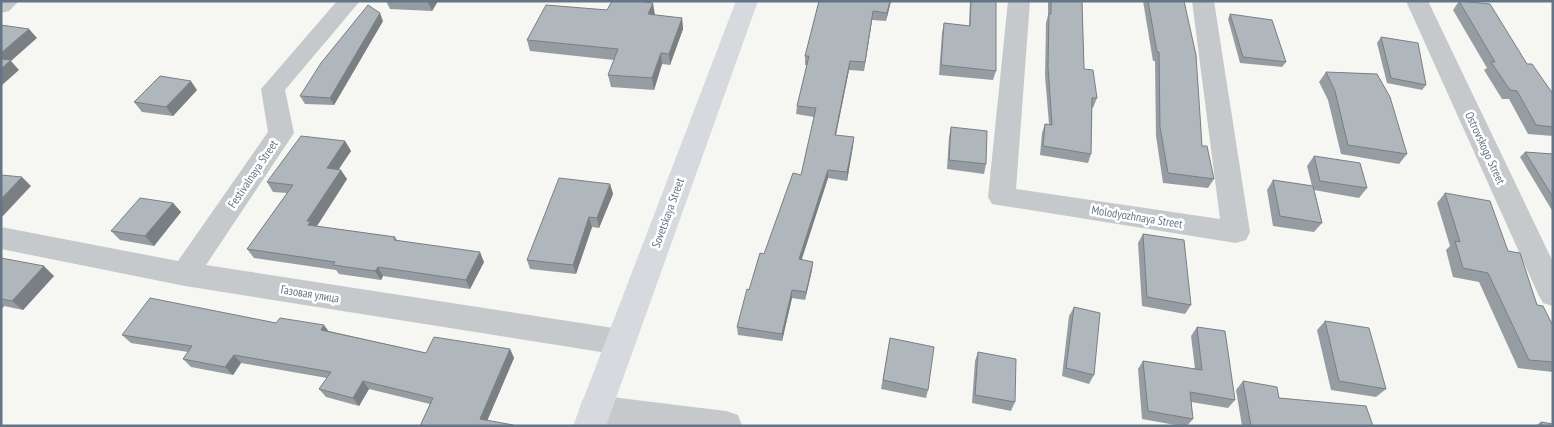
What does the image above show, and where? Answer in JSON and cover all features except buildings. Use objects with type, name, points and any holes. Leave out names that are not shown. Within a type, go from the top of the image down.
[{"type":"main road","name":"Sovetskaya Street","points":[[592,418],[747,1]]},
{"type":"street","points":[[1,6],[8,1]]},
{"type":"street","name":"Festivalnaya Street","points":[[185,274],[281,133],[273,89],[349,1]]},
{"type":"street","name":"Molodyozhnaya Street","points":[[1018,1],[1002,196],[1236,232],[1203,1]]},
{"type":"street","name":"Ostrovskogo Street","points":[[1417,1],[1553,294]]},
{"type":"street","name":"Газовая улица","points":[[1,238],[185,274],[620,342]]},
{"type":"street","points":[[592,418],[726,426]]}]
